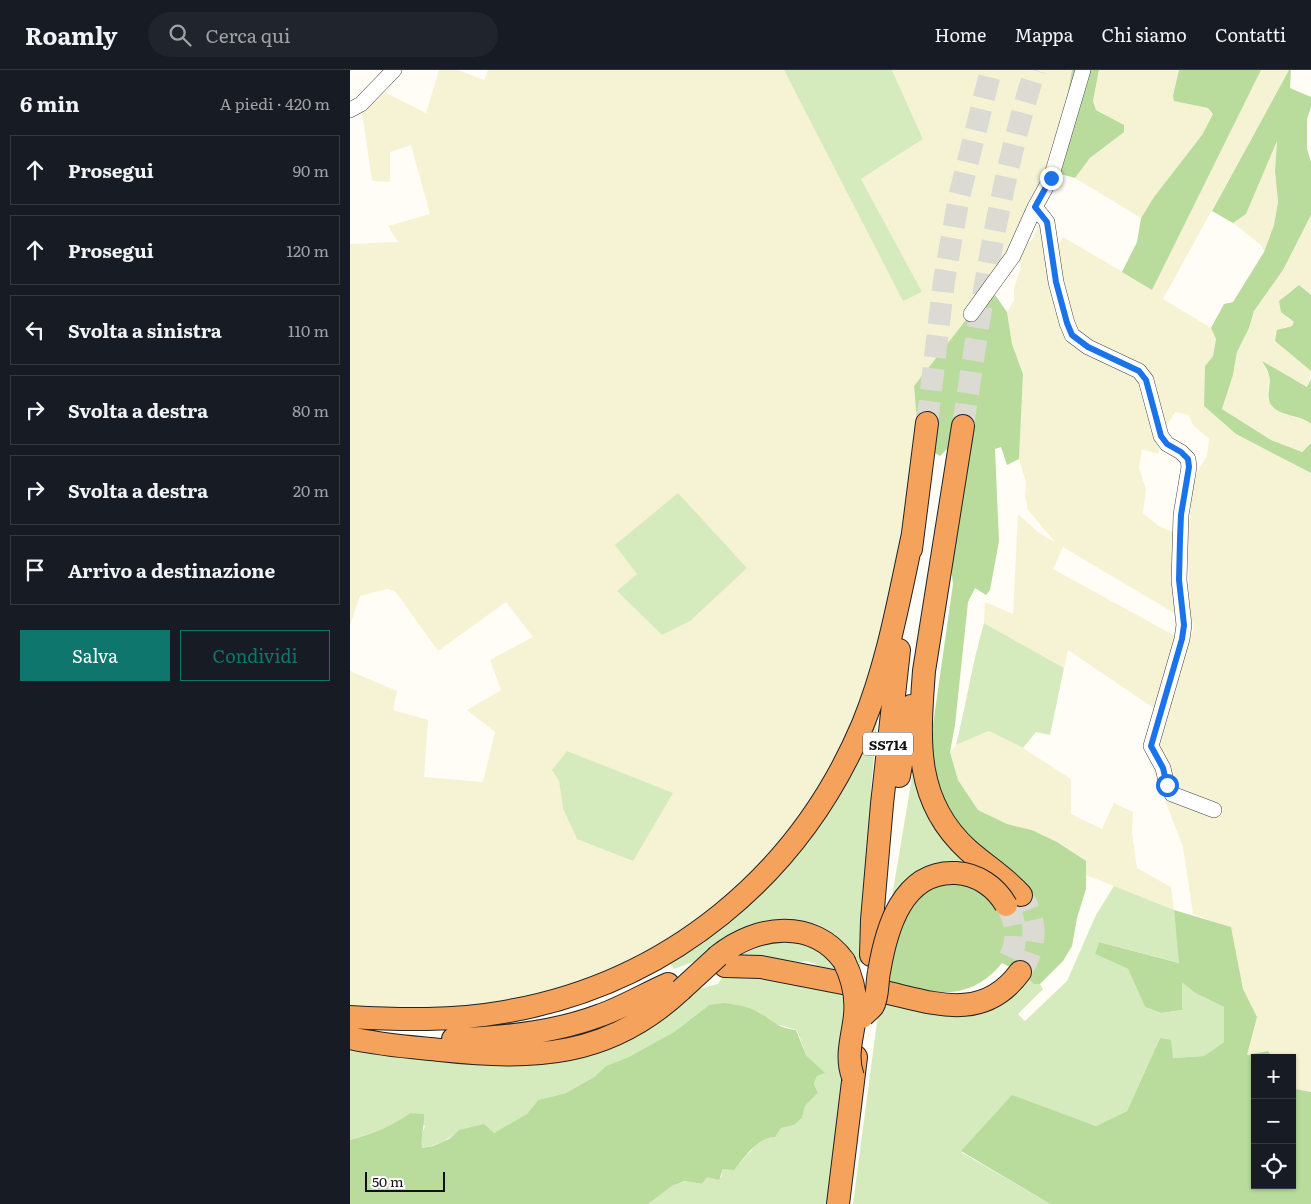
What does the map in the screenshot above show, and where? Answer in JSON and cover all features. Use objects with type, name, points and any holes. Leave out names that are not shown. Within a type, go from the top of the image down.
[{"type":"highway","name":"SS714","points":[[871,955],[872,920],[887,755],[927,423]]},
{"type":"highway","name":"SS714","points":[[838,1204],[853,1077],[904,741],[939,573],[963,426]]},
{"type":"highway","points":[[350,1017],[392,1019],[456,1018],[502,1012],[552,1002],[608,983],[647,964],[702,930],[740,899],[766,875],[795,841],[831,790],[849,755],[864,722],[883,666],[913,534]]},
{"type":"highway","points":[[862,1017],[873,1006],[883,944],[893,916],[904,898],[918,885],[942,874],[966,874],[1013,900],[951,833],[934,807],[926,782],[921,752],[921,711],[924,671],[939,573]]},
{"type":"highway","points":[[350,1037],[372,1035],[487,1038],[558,1028],[595,1018],[674,987],[722,961],[737,943],[752,936],[776,930],[790,930],[819,938],[835,950],[844,961],[853,981],[855,1013],[848,1063],[853,1077]]},
{"type":"highway","points":[[722,961],[848,984]]},
{"type":"highway","points":[[880,991],[944,1006],[980,1002],[1005,989],[1013,968]]},
{"type":"highway","points":[[350,1037],[372,1043],[469,1053],[514,1056],[552,1053],[587,1046],[619,1034],[652,1015],[674,987]]},
{"type":"highway","points":[[350,1024],[448,1032],[524,1034]]},
{"type":"street","points":[[350,110],[361,104],[394,70]]},
{"type":"street","points":[[971,314],[1013,256],[1035,207],[1051,178],[1084,70]]},
{"type":"street","points":[[1035,207],[1047,222],[1056,282],[1072,335],[1088,347],[1139,371],[1146,380],[1161,436],[1167,444],[1181,452],[1188,459],[1189,467],[1181,515],[1179,580],[1184,625],[1180,649],[1151,746],[1163,768],[1167,785],[1172,794],[1214,810]]},
{"type":"shaded area","points":[[439,70],[458,70],[484,80],[488,70],[784,70],[812,122],[921,291],[861,179],[923,139],[892,70],[1072,70],[1051,178],[1010,264],[914,386],[917,422],[900,551],[866,696],[821,790],[751,882],[636,961],[505,1008],[350,1011],[350,671],[397,691],[393,710],[428,720],[424,777],[483,782],[495,732],[467,710],[501,690],[490,660],[533,637],[506,602],[438,651],[395,591],[387,589],[360,596],[350,625],[350,244],[398,242],[388,226],[430,214],[411,145],[390,152],[390,182],[372,181],[361,104],[376,88],[426,113]],"holes":[[[637,574],[662,635],[618,591]],[[559,780],[577,839],[563,809]]]},
{"type":"shaded area","points":[[1099,70],[1179,70],[1174,100],[1208,108],[1213,114],[1202,135],[1154,197],[1141,218],[1075,178],[1090,158],[1113,140],[1104,113],[1096,110],[1093,101]]},
{"type":"shaded area","points":[[1261,70],[1289,70],[1163,299],[1211,328],[1216,339],[1213,356],[1205,366],[1204,406],[1236,434],[1311,473],[1311,1092],[1296,1089],[1296,1054],[1270,1054],[1268,1051],[1247,1055],[1257,1017],[1243,989],[1231,928],[1193,914],[1183,847],[1153,769],[1182,662],[1194,628],[1189,611],[1188,538],[1192,489],[1198,470],[1207,456],[1209,439],[1193,425],[1189,415],[1175,412],[1166,427],[1158,454],[1142,449],[1139,468],[1146,489],[1143,513],[1160,527],[1176,533],[1179,616],[1063,547],[1053,569],[1179,638],[1158,711],[1068,650],[1064,668],[984,623],[985,602],[1013,614],[1018,514],[1038,532],[1055,542],[1028,510],[1025,496],[1026,482],[1019,459],[1023,374],[1012,344],[1007,312],[1014,300],[1014,288],[1021,267],[1017,256],[1021,247],[1032,240],[1041,220],[1055,249],[1063,237],[1152,289]]},
{"type":"shaded area","points":[[1277,140],[1275,171],[1278,202],[1274,225],[1264,252],[1261,245],[1233,223],[1246,214]]},
{"type":"shaded area","points":[[1311,215],[1311,295],[1299,285],[1283,297],[1287,318],[1295,322],[1292,326],[1284,327],[1275,341],[1311,371],[1308,387],[1262,362],[1269,375],[1268,399],[1273,408],[1286,415],[1306,420],[1311,424],[1311,443],[1302,452],[1271,440],[1222,409],[1233,375],[1237,352],[1249,328],[1254,311],[1283,270]]},
{"type":"shaded area","points":[[989,731],[1023,748],[1071,779],[1071,814],[1102,829],[1114,803],[1133,812],[1132,833],[1137,868],[1171,887],[1174,910],[1086,875],[1085,861],[1057,842],[1032,830],[1007,824],[978,810],[958,780],[950,752],[956,745]]},
{"type":"green space","points":[[784,70],[892,70],[923,139],[861,179],[922,292],[903,301]]},
{"type":"green space","points":[[1072,70],[1099,70],[1093,101],[1096,110],[1124,125],[1124,132],[1090,158],[1075,178],[1053,172]]},
{"type":"green space","points":[[1179,70],[1261,70],[1152,290],[1122,272],[1137,242],[1141,218],[1154,197],[1202,135],[1213,114],[1208,108],[1174,101],[1173,96]]},
{"type":"green space","points":[[1289,70],[1291,70],[1290,88],[1311,97],[1311,107],[1307,119],[1307,149],[1311,162],[1311,215],[1283,270],[1254,311],[1249,328],[1237,352],[1233,375],[1222,409],[1271,440],[1302,452],[1311,443],[1311,473],[1236,434],[1204,406],[1205,366],[1213,356],[1216,339],[1211,328],[1224,304],[1233,302],[1264,252],[1274,225],[1278,202],[1275,171],[1277,141],[1246,214],[1233,223],[1212,211]]},
{"type":"green space","points":[[1299,285],[1311,295],[1311,371],[1275,341],[1277,330],[1292,326],[1294,322],[1281,312],[1279,301]]},
{"type":"green space","points":[[988,292],[993,292],[1007,312],[1012,344],[1023,374],[1019,459],[1007,465],[1001,447],[995,449],[999,541],[990,590],[986,595],[975,588],[968,602],[955,725],[950,752],[958,780],[978,810],[1007,824],[1032,830],[1057,842],[1086,861],[1086,889],[1077,918],[1072,946],[1063,961],[1040,984],[1034,984],[1024,974],[1002,963],[989,976],[975,985],[961,990],[931,992],[881,982],[894,923],[933,883],[973,883],[960,829],[941,797],[933,762],[933,725],[953,584],[949,553],[949,447],[940,456],[935,453],[933,446],[917,422],[914,386]]},
{"type":"green space","points":[[1262,361],[1307,387],[1311,379],[1311,424],[1303,419],[1279,412],[1271,405],[1269,402],[1269,375]]},
{"type":"green space","points":[[678,493],[747,568],[690,621],[662,635],[617,591],[637,574],[615,545]]},
{"type":"green space","points":[[984,623],[1064,668],[1050,735],[1036,732],[1023,748],[989,731],[956,745]]},
{"type":"green space","points":[[878,712],[871,789],[871,889],[860,968],[858,969],[818,931],[709,956],[674,969],[667,959],[723,920]]},
{"type":"green space","points":[[567,751],[673,793],[633,861],[577,839],[563,809],[559,781],[552,770]]},
{"type":"green space","points":[[914,765],[977,867],[891,900],[894,885]]},
{"type":"green space","points":[[1114,886],[1174,910],[1180,963],[1099,942],[1095,954],[1128,969],[1145,1007],[1161,1013],[1182,1010],[1181,981],[1195,993],[1224,1007],[1224,1042],[1204,1056],[1173,1058],[1160,1038],[1127,1111],[1096,1126],[1012,1096],[961,1152],[1050,1204],[853,1204],[880,999],[931,1009],[1024,974],[1034,983],[1040,984],[1043,989],[1018,1014],[1025,1021],[1067,981],[1096,915]]},
{"type":"green space","points":[[1174,910],[1231,927],[1243,989],[1257,1017],[1247,1055],[1251,1054],[1251,1189],[1296,1189],[1296,1089],[1311,1092],[1311,1204],[1050,1204],[961,1151],[1012,1095],[1096,1126],[1127,1111],[1160,1038],[1171,1040],[1173,1058],[1204,1056],[1224,1042],[1224,1007],[1195,993],[1182,982],[1182,1010],[1161,1013],[1145,1007],[1128,969],[1095,954],[1099,942],[1179,963]]},
{"type":"green space","points":[[811,941],[843,972],[817,967],[816,964],[806,961],[800,962],[759,956],[731,957],[754,942]]},
{"type":"green space","points":[[724,974],[741,974],[850,992],[851,1010],[828,1204],[648,1204],[672,1186],[686,1181],[702,1184],[706,1177],[721,1177],[723,1169],[740,1163],[755,1146],[781,1128],[794,1125],[802,1118],[805,1106],[818,1093],[814,1084],[817,1076],[824,1073],[806,1055],[797,1030],[772,1023],[759,1012],[709,1005],[674,1032],[629,1058],[606,1066],[594,1077],[566,1093],[538,1100],[527,1114],[506,1128],[493,1133],[459,1130],[442,1142],[421,1148],[420,1139],[425,1126],[410,1113],[382,1129],[350,1140],[350,1045],[534,1061],[687,992],[718,984]]},
{"type":"green space","points":[[724,1003],[750,1008],[780,1026],[796,1030],[806,1055],[825,1073],[817,1076],[814,1084],[818,1093],[805,1106],[802,1118],[794,1125],[781,1128],[775,1137],[763,1140],[757,1144],[734,1170],[723,1169],[719,1180],[707,1177],[702,1184],[685,1181],[672,1186],[648,1204],[350,1204],[350,1140],[382,1129],[410,1113],[424,1114],[422,1148],[433,1146],[449,1139],[459,1130],[484,1124],[494,1133],[527,1114],[538,1100],[566,1093],[594,1077],[606,1066],[629,1057],[674,1032],[709,1005]]},
{"type":"green space","points":[[1268,1051],[1270,1054],[1252,1054]]},
{"type":"tunnel","points":[[927,423],[944,281],[959,197],[991,70]]},
{"type":"tunnel","points":[[963,426],[992,246],[1011,158],[1035,70]]},
{"type":"tunnel","points":[[1020,972],[1030,953],[1034,934],[1031,914],[1021,895]]},
{"type":"tunnel","points":[[1006,905],[1015,928],[1015,942],[1006,965]]},
{"type":"route","points":[[1051,178],[1035,207],[1047,222],[1056,282],[1072,335],[1088,347],[1139,371],[1146,380],[1152,396],[1161,436],[1167,444],[1181,452],[1188,459],[1189,467],[1181,515],[1179,580],[1184,625],[1170,688],[1151,746],[1163,768],[1167,785]]}]
